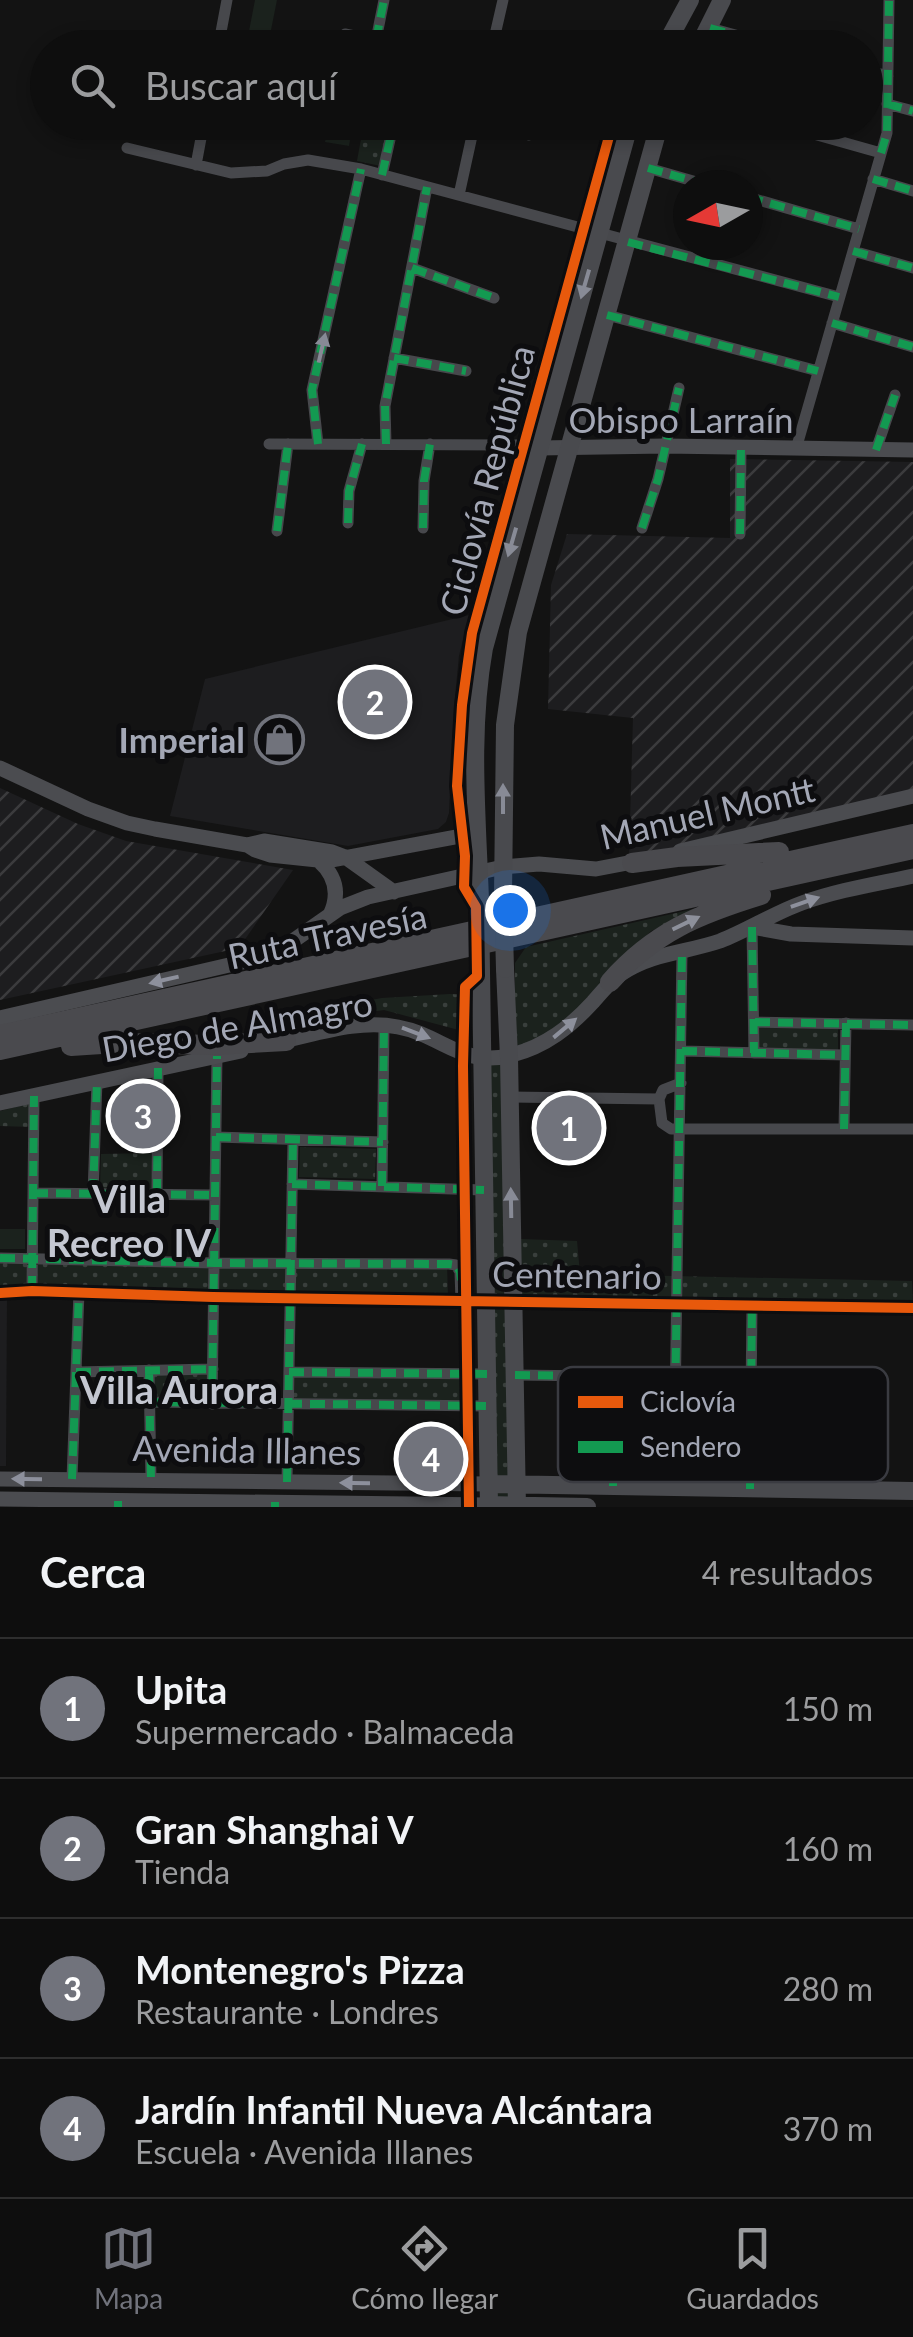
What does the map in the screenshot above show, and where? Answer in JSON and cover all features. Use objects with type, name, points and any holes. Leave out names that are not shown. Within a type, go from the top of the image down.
[{"type":"highway","name":"Ruta Travesía","points":[[0,1053],[877,849],[913,834]]},
{"type":"highway","points":[[632,862],[877,849]]},
{"type":"highway","points":[[610,982],[652,942],[689,920],[877,849]]},
{"type":"highway","name":"Ruta Travesía","points":[[0,1035],[877,849],[913,849]]},
{"type":"highway","points":[[0,1053],[89,1044],[286,1041]]},
{"type":"main road","points":[[674,30],[690,0]]},
{"type":"main road","points":[[710,28],[722,0]]},
{"type":"main road","points":[[489,1506],[480,900],[474,764],[477,692],[500,584],[625,140]]},
{"type":"main road","points":[[517,1506],[503,867],[504,725],[526,601],[655,140]]},
{"type":"main road","name":"Obispo Larraín","points":[[539,448],[913,450]]},
{"type":"main road","points":[[500,584],[517,585],[526,601]]},
{"type":"main road","points":[[0,768],[114,819],[154,830],[248,845],[264,842],[345,857],[394,892]]},
{"type":"main road","name":"Manuel Montt","points":[[0,1018],[256,959],[290,943],[359,900],[503,867],[539,864],[596,869],[913,796]]},
{"type":"main road","points":[[248,845],[270,855],[320,861],[477,833]]},
{"type":"main road","points":[[320,861],[336,889],[330,915]]},
{"type":"main road","name":"Diego de Almagro","points":[[0,1103],[352,1026],[406,1029],[465,1056],[509,1056],[558,1035],[610,982],[643,962],[716,942],[818,898],[913,876]]},
{"type":"main road","points":[[752,928],[790,934],[913,938]]},
{"type":"main road","points":[[488,1415],[516,1424]]},
{"type":"main road","name":"Avenida Illanes","points":[[0,1479],[913,1492]]},
{"type":"main road","points":[[194,1481],[194,1504]]},
{"type":"main road","name":"Avenida Illanes","points":[[0,1499],[118,1504],[587,1507]]},
{"type":"street","points":[[222,30],[228,0]]},
{"type":"street","points":[[378,30],[384,0]]},
{"type":"street","points":[[497,30],[503,0]]},
{"type":"street","points":[[796,449],[887,133],[889,0]]},
{"type":"street","points":[[710,28],[717,30]]},
{"type":"street","points":[[883,75],[888,76]]},
{"type":"street","points":[[887,104],[913,111]]},
{"type":"street","points":[[196,165],[201,140]]},
{"type":"street","points":[[382,175],[390,140]]},
{"type":"street","points":[[459,195],[471,140]]},
{"type":"street","points":[[835,140],[881,153]]},
{"type":"street","points":[[127,148],[230,173],[249,174],[308,160],[361,169],[839,297]]},
{"type":"street","points":[[648,168],[673,175]]},
{"type":"street","points":[[318,444],[312,390],[361,169]]},
{"type":"street","points":[[874,178],[913,191]]},
{"type":"street","points":[[386,444],[384,406],[427,187]]},
{"type":"street","points":[[763,201],[859,230]]},
{"type":"street","points":[[853,251],[913,268]]},
{"type":"street","points":[[412,268],[494,298]]},
{"type":"street","points":[[607,315],[818,370]]},
{"type":"street","points":[[832,322],[913,347]]},
{"type":"street","points":[[394,358],[466,371]]},
{"type":"street","points":[[642,528],[680,388]]},
{"type":"street","points":[[876,450],[895,395]]},
{"type":"street","name":"Obispo Larraín","points":[[268,444],[523,444],[539,448]]},
{"type":"street","points":[[278,531],[288,444]]},
{"type":"street","points":[[348,523],[349,491],[362,444]]},
{"type":"street","points":[[423,528],[430,444]]},
{"type":"street","points":[[740,534],[741,448]]},
{"type":"street","points":[[752,928],[754,1053]]},
{"type":"street","points":[[675,1367],[682,952]]},
{"type":"street","points":[[755,1022],[913,1025]]},
{"type":"street","points":[[844,1129],[846,1023]]},
{"type":"street","points":[[382,1186],[384,1025]]},
{"type":"street","points":[[682,1051],[845,1055]]},
{"type":"street","points":[[212,1404],[217,1056]]},
{"type":"street","points":[[157,1194],[158,1068]]},
{"type":"street","points":[[93,1194],[97,1081]]},
{"type":"street","points":[[681,1083],[663,1090],[659,1099],[666,1128],[913,1130]]},
{"type":"street","points":[[32,1291],[34,1096]]},
{"type":"street","points":[[510,1097],[659,1099]]},
{"type":"street","points":[[216,1137],[382,1142]]},
{"type":"street","points":[[287,1482],[293,1140]]},
{"type":"street","points":[[292,1184],[484,1190]]},
{"type":"street","points":[[33,1193],[216,1195]]},
{"type":"street","name":"Centenario","points":[[0,1258],[456,1266],[461,1278],[461,1300]]},
{"type":"street","points":[[72,1480],[79,1292]]},
{"type":"street","name":"Centenario","points":[[0,1293],[913,1308]]},
{"type":"street","points":[[751,1367],[752,1305]]},
{"type":"street","points":[[76,1372],[212,1369]]},
{"type":"street","points":[[149,1370],[151,1480]]},
{"type":"street","points":[[289,1372],[488,1374]]},
{"type":"street","points":[[515,1375],[558,1375]]},
{"type":"street","points":[[149,1402],[288,1404],[488,1415]]},
{"type":"street","points":[[613,1482],[613,1486]]},
{"type":"street","points":[[750,1482],[750,1489]]},
{"type":"shaded area","points":[[255,0],[277,0],[271,30],[249,30]]},
{"type":"shaded area","points":[[325,140],[350,140],[349,146]]},
{"type":"shaded area","points":[[361,140],[386,140],[381,166],[357,161]]},
{"type":"shaded area","points":[[730,459],[913,462],[913,792],[629,858],[633,718],[548,709],[551,585],[567,534],[730,538]]},
{"type":"shaded area","points":[[469,615],[459,656],[449,813],[438,829],[348,846],[170,816],[205,679]]},
{"type":"shaded area","points":[[0,788],[126,841],[293,870],[239,948],[0,1000]]},
{"type":"shaded area","points":[[707,906],[651,931],[560,1027],[514,1051],[515,963],[526,947]]},
{"type":"shaded area","points":[[471,995],[470,1033],[384,1010],[267,1027],[264,1020],[382,998]]},
{"type":"shaded area","points":[[759,1025],[838,1026],[838,1054],[757,1051]]},
{"type":"shaded area","points":[[505,1062],[512,1507],[496,1507],[488,1063]]},
{"type":"shaded area","points":[[32,1103],[31,1127],[0,1126],[0,1111]]},
{"type":"shaded area","points":[[300,1147],[376,1149],[375,1179],[299,1177]]},
{"type":"shaded area","points":[[152,1153],[152,1189],[100,1188],[101,1154]]},
{"type":"shaded area","points":[[0,1229],[25,1229],[25,1249],[0,1249]]},
{"type":"shaded area","points":[[520,1239],[577,1241],[580,1274],[912,1281],[913,1304],[520,1297]]},
{"type":"shaded area","points":[[0,1261],[447,1266],[448,1297],[0,1290]]},
{"type":"shaded area","points":[[7,1300],[6,1466],[0,1466],[0,1301]]},
{"type":"shaded area","points":[[213,1369],[212,1404],[149,1402],[149,1370]]},
{"type":"shaded area","points":[[294,1375],[464,1376],[464,1403],[293,1402]]},
{"type":"marked path","points":[[378,30],[384,0]]},
{"type":"marked path","points":[[881,153],[887,133],[889,0]]},
{"type":"marked path","points":[[710,28],[717,30]]},
{"type":"marked path","points":[[883,75],[888,76]]},
{"type":"marked path","points":[[887,104],[913,111]]},
{"type":"marked path","points":[[382,175],[390,140]]},
{"type":"marked path","points":[[648,168],[673,175]]},
{"type":"marked path","points":[[318,444],[312,390],[361,169]]},
{"type":"marked path","points":[[873,179],[913,191]]},
{"type":"marked path","points":[[386,444],[385,406],[427,187]]},
{"type":"marked path","points":[[763,201],[859,229]]},
{"type":"marked path","points":[[628,242],[839,297]]},
{"type":"marked path","points":[[853,251],[913,268]]},
{"type":"marked path","points":[[412,268],[494,298]]},
{"type":"marked path","points":[[607,315],[818,371]]},
{"type":"marked path","points":[[832,323],[913,347]]},
{"type":"marked path","points":[[394,358],[466,371]]},
{"type":"marked path","points":[[642,528],[679,388]]},
{"type":"marked path","points":[[876,450],[895,395]]},
{"type":"marked path","points":[[277,531],[288,444]]},
{"type":"marked path","points":[[348,523],[349,491],[362,444]]},
{"type":"marked path","points":[[423,528],[430,444]]},
{"type":"marked path","points":[[740,534],[741,448]]},
{"type":"marked path","points":[[752,927],[754,1053]]},
{"type":"marked path","points":[[676,1367],[682,952]]},
{"type":"marked path","points":[[755,1022],[913,1025]]},
{"type":"marked path","points":[[844,1129],[846,1023]]},
{"type":"marked path","points":[[382,1186],[384,1025]]},
{"type":"marked path","points":[[682,1051],[845,1055]]},
{"type":"marked path","points":[[212,1404],[217,1056]]},
{"type":"marked path","points":[[157,1194],[158,1068]]},
{"type":"marked path","points":[[93,1194],[97,1081]]},
{"type":"marked path","points":[[32,1291],[34,1096]]},
{"type":"marked path","points":[[216,1137],[383,1142]]},
{"type":"marked path","points":[[287,1482],[293,1140]]},
{"type":"marked path","points":[[292,1184],[484,1190]]},
{"type":"marked path","points":[[33,1193],[215,1195]]},
{"type":"marked path","points":[[0,1258],[449,1264],[456,1265],[461,1280]]},
{"type":"marked path","points":[[72,1479],[79,1292]]},
{"type":"marked path","points":[[751,1367],[752,1305]]},
{"type":"marked path","points":[[76,1372],[213,1369]]},
{"type":"marked path","points":[[149,1370],[151,1480]]},
{"type":"marked path","points":[[289,1372],[487,1374]]},
{"type":"marked path","points":[[515,1375],[558,1376]]},
{"type":"marked path","points":[[149,1402],[488,1406]]},
{"type":"marked path","points":[[613,1482],[613,1486]]},
{"type":"marked path","points":[[750,1482],[750,1489]]},
{"type":"marked path","points":[[118,1501],[118,1507]]},
{"type":"marked path","points":[[275,1502],[275,1507]]},
{"type":"cycle path","name":"Ciclovía República","points":[[469,1507],[463,1066],[465,987],[477,976],[476,907],[464,887],[465,856],[457,786],[462,705],[472,633],[608,140]]},
{"type":"cycle path","points":[[0,1293],[913,1308]]},
{"type":"place","name":"Gran Shanghai V","points":[[375,702]]},
{"type":"place","name":"Imperial","points":[[280,739]]},
{"type":"place","name":"Montenegro's Pizza","points":[[143,1116]]},
{"type":"place","name":"Upita","points":[[569,1128]]},
{"type":"place","name":"Jardín Infantil Nueva Alcántara","points":[[431,1459]]},
{"type":"district","name":"Villa Recreo IV","points":[[129,1220]]},
{"type":"district","name":"Villa Aurora","points":[[179,1389]]}]
